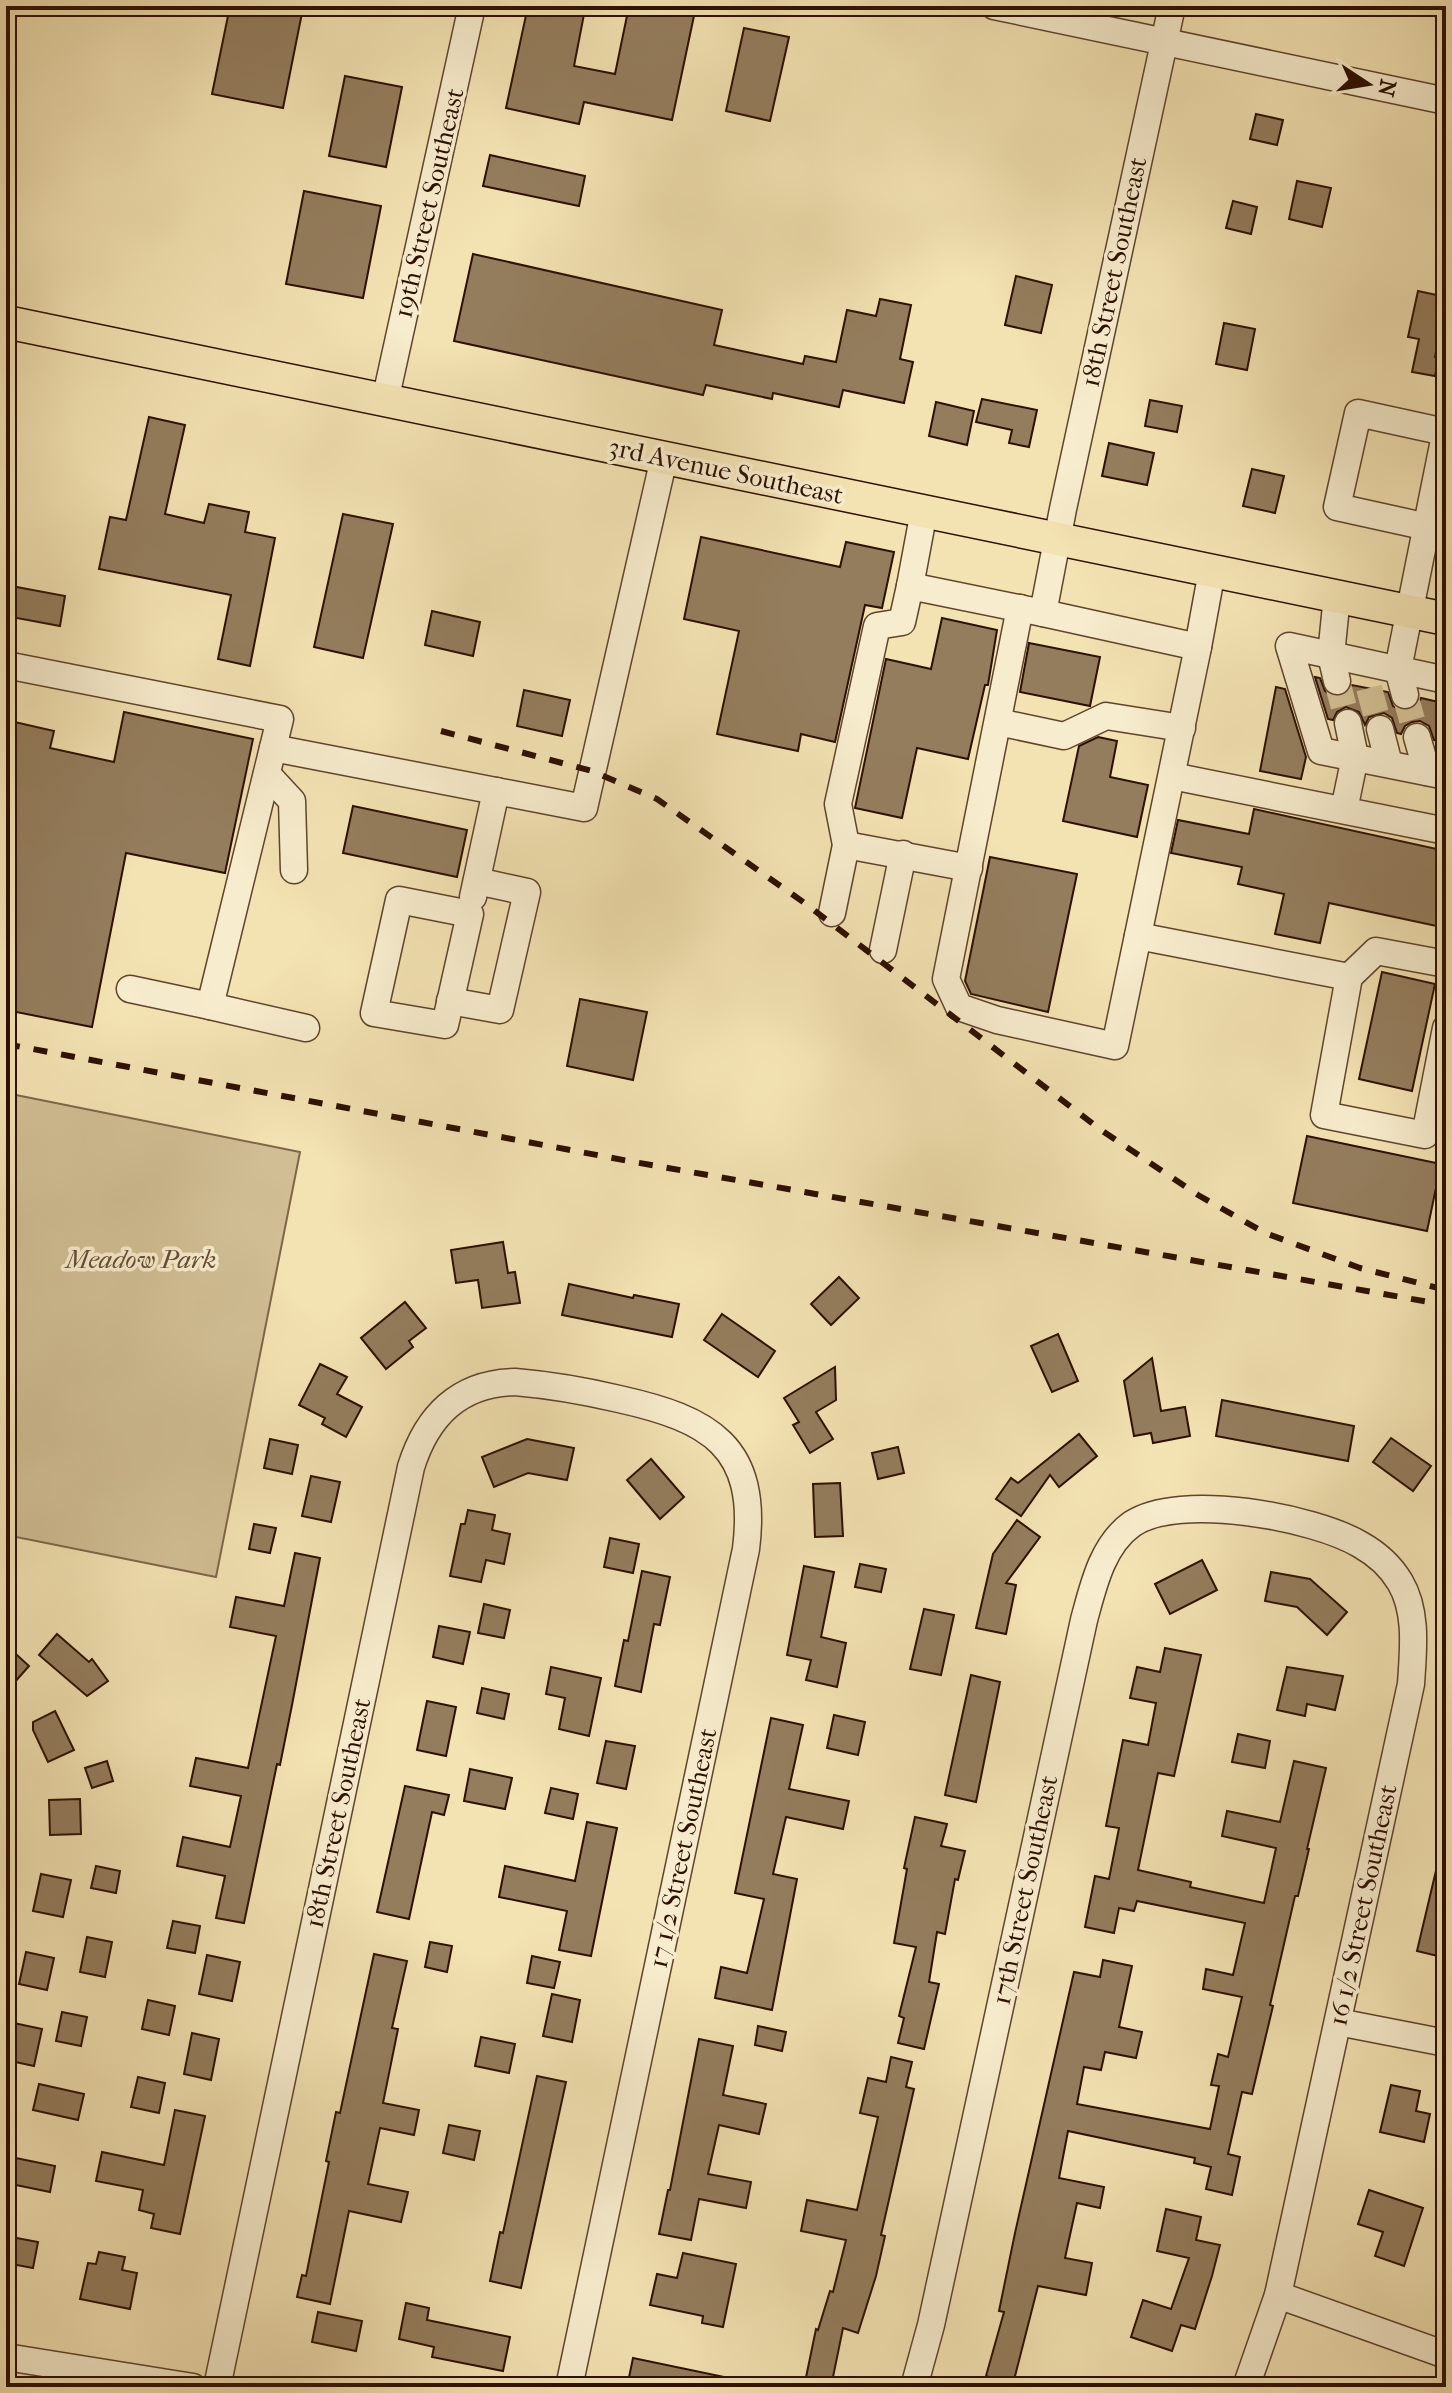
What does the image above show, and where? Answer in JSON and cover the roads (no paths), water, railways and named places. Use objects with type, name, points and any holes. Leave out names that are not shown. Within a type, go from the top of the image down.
[{"type":"main road","name":"3rd Avenue Southeast","points":[[6,322],[1446,619]]},
{"type":"street","name":"19th Street Southeast","points":[[385,401],[472,6]]},
{"type":"street","points":[[994,6],[1446,101]]},
{"type":"street","name":"18th Street Southeast","points":[[1138,936],[1115,1046],[997,1020],[959,1007],[946,979],[998,722],[1057,538],[1172,6]]},
{"type":"street","points":[[1405,695],[1398,669],[1408,611],[1436,529],[1446,431],[1358,413],[1337,507],[1436,529]]},
{"type":"street","points":[[273,748],[584,808],[664,458]]},
{"type":"street","points":[[832,913],[846,845],[838,804],[877,626],[902,622],[924,511]]},
{"type":"street","points":[[1212,571],[1138,936],[1349,977]]},
{"type":"street","points":[[910,586],[1198,647]]},
{"type":"street","points":[[1337,596],[1331,655],[1337,681]]},
{"type":"street","points":[[1437,774],[1321,751],[1289,646],[1446,680]]},
{"type":"street","points":[[1362,661],[1369,688]]},
{"type":"street","points":[[6,665],[280,719],[210,1006]]},
{"type":"street","points":[[998,722],[1064,736],[1106,716],[1182,728]]},
{"type":"street","points":[[1344,810],[1355,757],[1348,723]]},
{"type":"street","points":[[1380,729],[1389,764]]},
{"type":"street","points":[[1417,737],[1437,774]]},
{"type":"street","points":[[267,774],[292,801],[294,870]]},
{"type":"street","points":[[1172,776],[1446,831]]},
{"type":"street","points":[[470,914],[399,900],[374,1013],[445,1025],[470,914],[496,791]]},
{"type":"street","points":[[846,845],[969,868]]},
{"type":"street","points":[[883,950],[903,854]]},
{"type":"street","points":[[450,1001],[500,1010],[527,892],[477,881]]},
{"type":"street","points":[[1446,964],[1376,951],[1349,977],[1324,1115],[1425,1135],[1446,1028]]},
{"type":"street","points":[[130,989],[306,1028]]},
{"type":"street","name":"18th Street Southeast","points":[[217,2387],[411,1467],[421,1438],[436,1416],[456,1399],[493,1383],[537,1384],[601,1395]]},
{"type":"street","name":"17 1/2 Street Southeast","points":[[569,2387],[746,1549],[750,1518],[741,1474],[724,1444],[714,1435],[678,1414],[601,1395]]},
{"type":"street","name":"17th Street Southeast","points":[[914,2387],[931,2325],[1084,1620],[1099,1571],[1108,1552],[1123,1533],[1132,1524],[1154,1514],[1205,1507],[1253,1514]]},
{"type":"street","name":"16 1/2 Street Southeast","points":[[1246,2387],[1278,2295],[1411,1684],[1413,1653],[1411,1615],[1400,1581],[1380,1558],[1360,1544],[1313,1526],[1253,1514]]},
{"type":"street","points":[[1338,2022],[1446,2043]]},
{"type":"street","points":[[1278,2295],[1446,2355]]},
{"type":"street","points":[[6,2357],[193,2387]]},
{"type":"tunnel","points":[[1337,681],[1348,723]]},
{"type":"tunnel","points":[[1369,688],[1380,729]]},
{"type":"tunnel","points":[[1405,695],[1417,737]]},
{"type":"railway","points":[[441,731],[592,771],[657,799],[806,904],[1101,1130],[1198,1195],[1265,1233],[1360,1268],[1446,1290]]},
{"type":"railway","points":[[6,1044],[634,1162],[1446,1305]]},
{"type":"park label","name":"Meadow Park","points":[[141,1259]]}]
